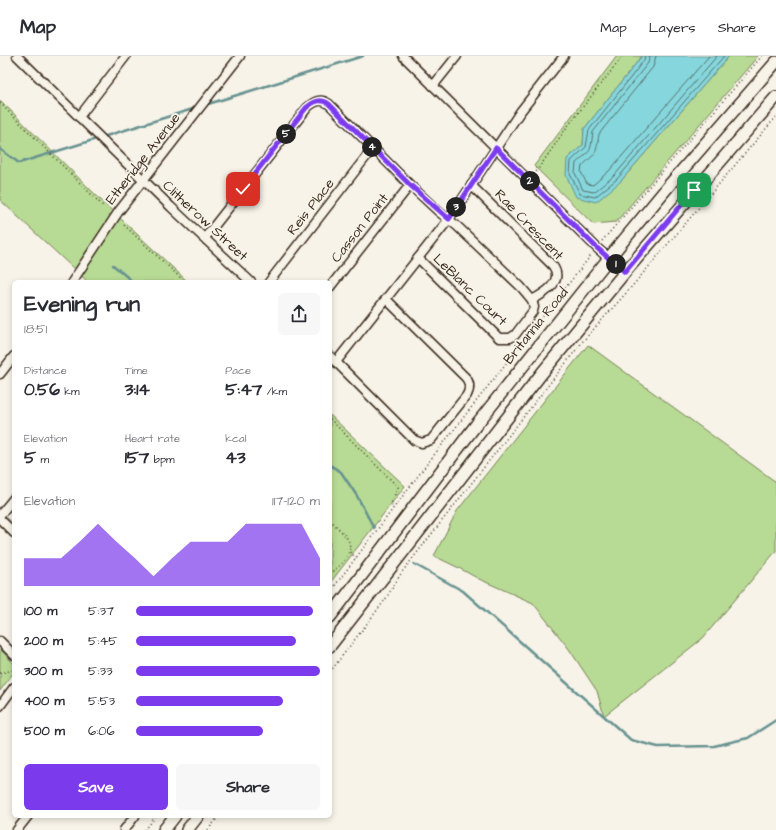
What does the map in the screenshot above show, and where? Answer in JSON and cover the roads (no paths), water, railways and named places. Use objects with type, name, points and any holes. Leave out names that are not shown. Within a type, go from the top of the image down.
[{"type":"main road","name":"Britannia Road","points":[[332,614],[476,425],[608,258],[776,62]]},
{"type":"main road","points":[[332,643],[542,373],[625,272],[776,97]]},
{"type":"main road","points":[[164,830],[173,818]]},
{"type":"main road","points":[[187,830],[196,818]]},
{"type":"street","name":"Clitherow Street","points":[[17,56],[142,179],[249,280]]},
{"type":"street","points":[[78,117],[126,56]]},
{"type":"street","name":"Etheridge Avenue","points":[[73,280],[142,179],[240,56]]},
{"type":"street","points":[[402,56],[597,248],[625,272]]},
{"type":"street","points":[[433,86],[457,56]]},
{"type":"street","points":[[386,299],[468,380],[470,388],[467,395],[437,434],[426,443],[414,440],[333,359],[386,299],[449,219],[520,112],[564,56]]},
{"type":"street","points":[[204,238],[311,103],[316,100],[329,104],[410,185],[449,219],[521,287],[532,300]]},
{"type":"street","name":"Reis Place","points":[[271,280],[373,148]]},
{"type":"street","name":"Casson Point","points":[[332,283],[410,185]]},
{"type":"street","name":"Rae Crescent","points":[[471,185],[556,270],[556,280],[547,292],[532,300]]},
{"type":"street","name":"LeBlanc Court","points":[[418,258],[499,338],[510,338],[515,335],[531,314],[534,307],[532,300]]},
{"type":"street","points":[[0,374],[12,359]]},
{"type":"street","points":[[0,515],[12,500]]},
{"type":"street","points":[[0,519],[12,531]]},
{"type":"street","points":[[0,641],[12,653]]},
{"type":"street","points":[[0,706],[12,690]]},
{"type":"street","points":[[17,830],[26,818]]},
{"type":"street","points":[[124,830],[133,818]]},
{"type":"water","points":[[642,56],[729,56],[620,182],[596,202],[576,197],[566,175],[567,159],[583,145],[584,129]]},
{"type":"waterway","points":[[205,105],[363,56]]},
{"type":"waterway","points":[[0,149],[19,163],[196,108]]},
{"type":"waterway","points":[[113,265],[131,280]]},
{"type":"waterway","points":[[332,466],[341,472],[357,496],[374,528]]},
{"type":"waterway","points":[[414,564],[463,591],[631,740],[658,747],[714,746],[748,738],[776,720]]}]
